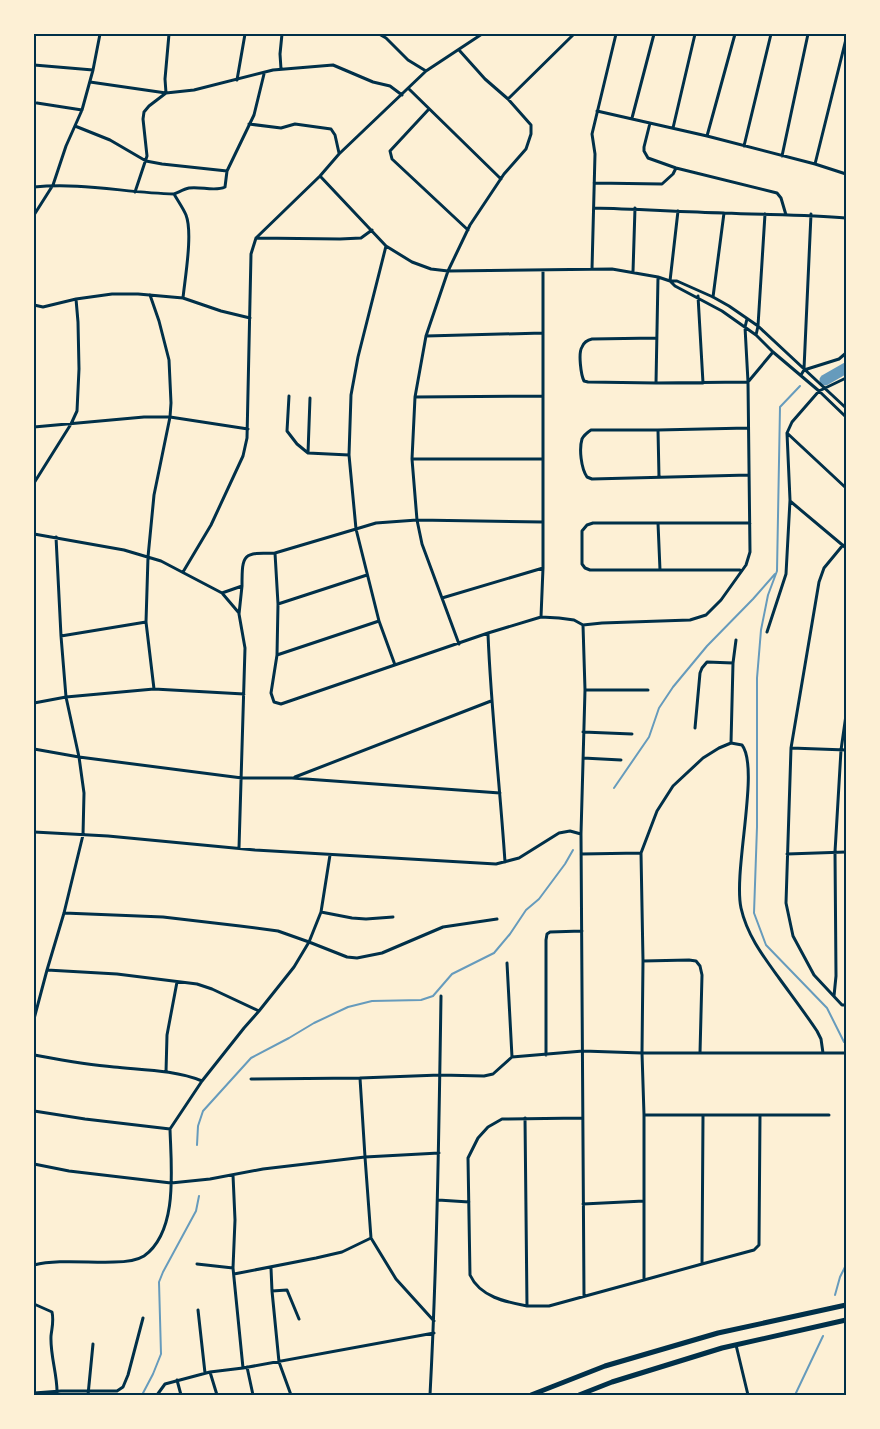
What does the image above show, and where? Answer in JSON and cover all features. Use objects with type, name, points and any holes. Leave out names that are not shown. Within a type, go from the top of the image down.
[{"type":"main road","points":[[531,1395],[605,1366],[718,1332],[846,1305]]},
{"type":"main road","points":[[579,1395],[612,1382],[722,1348],[846,1320]]},
{"type":"street","points":[[34,216],[53,185],[66,146],[82,110],[100,34]]},
{"type":"street","points":[[166,93],[165,79],[169,34]]},
{"type":"street","points":[[237,80],[245,34]]},
{"type":"street","points":[[282,34],[280,54],[282,70]]},
{"type":"street","points":[[378,34],[386,38],[408,60],[426,71]]},
{"type":"street","points":[[183,572],[211,525],[243,456],[247,438],[250,254],[256,238],[320,176],[339,154],[426,71],[482,34]]},
{"type":"street","points":[[508,99],[574,34]]},
{"type":"street","points":[[592,269],[594,154],[592,134],[616,34]]},
{"type":"street","points":[[632,118],[654,34]]},
{"type":"street","points":[[673,128],[694,34]]},
{"type":"street","points":[[707,136],[735,34]]},
{"type":"street","points":[[744,146],[771,34]]},
{"type":"street","points":[[782,156],[808,34]]},
{"type":"street","points":[[815,164],[846,39]]},
{"type":"street","points":[[459,50],[485,79],[508,99],[530,125],[531,134],[526,149],[501,179],[468,230],[448,271],[426,336],[415,397],[412,459],[417,520],[422,544],[459,644]]},
{"type":"street","points":[[34,65],[93,70]]},
{"type":"street","points":[[90,82],[166,93],[194,90],[264,74],[273,70],[333,65],[372,82],[390,86],[402,95]]},
{"type":"street","points":[[34,187],[53,185],[174,194],[189,188],[223,189],[226,186],[227,171],[254,115],[264,74]]},
{"type":"street","points":[[409,88],[501,179]]},
{"type":"street","points":[[135,192],[147,156],[142,119],[144,112],[166,93]]},
{"type":"street","points":[[37,103],[82,110]]},
{"type":"street","points":[[429,109],[390,151],[391,156],[468,230]]},
{"type":"street","points":[[597,111],[707,136],[846,174]]},
{"type":"street","points":[[650,123],[644,147],[648,158],[676,168],[777,193],[781,198],[786,214]]},
{"type":"street","points":[[249,124],[281,128],[295,124],[331,129],[335,135],[339,154]]},
{"type":"street","points":[[75,126],[110,140],[146,161],[227,171]]},
{"type":"street","points":[[594,184],[662,184],[673,174],[676,168]]},
{"type":"street","points":[[320,176],[386,246],[412,262],[431,269],[448,271],[612,269],[677,281],[700,291],[729,306],[758,326],[846,408]]},
{"type":"street","points":[[174,194],[186,216],[188,232],[188,261],[183,298]]},
{"type":"street","points":[[594,208],[811,214],[846,218]]},
{"type":"street","points":[[632,272],[635,208]]},
{"type":"street","points":[[670,281],[678,211]]},
{"type":"street","points":[[713,297],[724,213]]},
{"type":"street","points":[[756,335],[765,214]]},
{"type":"street","points":[[801,375],[804,370],[811,214]]},
{"type":"street","points":[[256,238],[361,238],[372,230]]},
{"type":"street","points":[[386,246],[358,356],[353,385],[349,454],[356,529],[379,621],[395,666]]},
{"type":"street","points":[[541,618],[543,568],[543,271]]},
{"type":"street","points":[[656,383],[658,277]]},
{"type":"street","points":[[670,281],[675,286],[722,311],[756,335],[846,417]]},
{"type":"street","points":[[700,291],[697,297],[702,382]]},
{"type":"street","points":[[34,305],[43,307],[76,299],[112,294],[138,294],[183,298],[221,311],[250,318]]},
{"type":"street","points":[[150,295],[169,360],[171,402],[170,417],[154,495],[148,557],[146,622],[154,689]]},
{"type":"street","points":[[34,483],[71,424],[77,411],[79,369],[76,299]]},
{"type":"street","points":[[276,553],[277,655],[271,693],[274,702],[281,704],[488,633],[541,618],[574,620],[583,625],[690,620],[706,615],[721,600],[746,565],[750,552],[748,382],[745,327],[747,319]]},
{"type":"street","points":[[426,336],[543,333]]},
{"type":"street","points":[[656,338],[592,339],[586,341],[580,352],[584,381],[656,383],[748,382]]},
{"type":"street","points":[[748,382],[773,352]]},
{"type":"street","points":[[804,370],[839,359],[846,353]]},
{"type":"street","points":[[767,632],[786,574],[790,500],[787,433],[792,422],[819,391],[846,378]]},
{"type":"street","points":[[289,396],[287,430],[297,444],[308,453],[349,454]]},
{"type":"street","points":[[415,397],[543,396]]},
{"type":"street","points":[[308,453],[310,398]]},
{"type":"street","points":[[34,427],[144,417],[170,417],[248,429]]},
{"type":"street","points":[[748,428],[591,430],[582,439],[582,465],[587,477],[592,479],[749,475]]},
{"type":"street","points":[[658,430],[659,477]]},
{"type":"street","points":[[787,433],[846,488]]},
{"type":"street","points":[[412,459],[543,459]]},
{"type":"street","points":[[790,500],[845,547],[824,568],[819,582],[791,748],[786,903],[793,936],[814,974],[846,1009]]},
{"type":"street","points":[[240,848],[245,648],[240,614],[242,565],[245,558],[252,553],[276,553],[376,523],[417,520],[543,522]]},
{"type":"street","points":[[741,570],[590,570],[582,564],[582,531],[587,525],[593,523],[750,523]]},
{"type":"street","points":[[658,523],[660,570]]},
{"type":"street","points":[[34,534],[124,550],[161,561],[222,593],[240,614]]},
{"type":"street","points":[[34,1019],[84,835],[84,794],[79,757],[66,697],[56,537]]},
{"type":"street","points":[[442,598],[543,568]]},
{"type":"street","points":[[278,604],[367,575]]},
{"type":"street","points":[[222,593],[242,586]]},
{"type":"street","points":[[277,655],[379,621]]},
{"type":"street","points":[[62,636],[146,622]]},
{"type":"street","points":[[583,625],[584,690],[581,854],[584,1296]]},
{"type":"street","points":[[488,633],[491,701],[505,862]]},
{"type":"street","points":[[731,743],[733,663],[736,640]]},
{"type":"street","points":[[695,728],[700,672],[702,668],[707,662],[733,663]]},
{"type":"street","points":[[34,703],[66,697],[154,689],[244,694]]},
{"type":"street","points":[[584,690],[648,690]]},
{"type":"street","points":[[292,778],[491,701]]},
{"type":"street","points":[[834,996],[836,976],[835,852],[841,750],[846,715]]},
{"type":"street","points":[[583,732],[632,734]]},
{"type":"street","points":[[644,1280],[641,853],[657,811],[673,786],[703,758],[731,743],[739,744],[744,748],[748,766],[739,892],[743,914],[749,932],[759,950],[818,1031],[822,1039],[823,1054]]},
{"type":"street","points":[[34,748],[79,757],[242,778],[292,778],[500,793]]},
{"type":"street","points":[[791,748],[846,750]]},
{"type":"street","points":[[583,758],[620,760]]},
{"type":"street","points":[[34,832],[108,836],[330,855],[496,864],[519,858],[559,834],[570,831],[581,834]]},
{"type":"street","points":[[787,854],[846,852]]},
{"type":"street","points":[[581,854],[641,853]]},
{"type":"street","points":[[34,1265],[48,1262],[130,1261],[143,1256],[154,1245],[164,1229],[170,1199],[170,1129],[202,1081],[294,967],[309,942],[321,912],[330,855]]},
{"type":"street","points":[[64,912],[163,917],[278,931],[346,957],[357,958],[382,953],[443,927],[497,919]]},
{"type":"street","points":[[321,912],[366,919],[393,917]]},
{"type":"street","points":[[546,1055],[547,934],[550,932],[582,931]]},
{"type":"street","points":[[643,961],[689,960],[696,961],[700,966],[702,975],[700,1053]]},
{"type":"street","points":[[507,963],[512,1057]]},
{"type":"street","points":[[46,970],[117,974],[196,984],[212,989],[259,1011]]},
{"type":"street","points":[[166,1072],[167,1035],[177,982]]},
{"type":"street","points":[[430,1395],[438,1200],[441,996]]},
{"type":"street","points":[[251,1079],[440,1075],[484,1076],[493,1074],[512,1057],[583,1051],[642,1053],[846,1053]]},
{"type":"street","points":[[34,1056],[79,1064],[166,1072],[202,1081]]},
{"type":"street","points":[[360,1078],[371,1238],[396,1279],[434,1322]]},
{"type":"street","points":[[34,1111],[170,1129]]},
{"type":"street","points":[[582,1118],[502,1119],[488,1127],[478,1138],[468,1158],[470,1276],[479,1288],[499,1300],[527,1306],[549,1306],[754,1250],[759,1245],[760,1115]]},
{"type":"street","points":[[644,1116],[829,1115]]},
{"type":"street","points":[[702,1264],[703,1116]]},
{"type":"street","points":[[525,1118],[527,1306]]},
{"type":"street","points":[[34,1164],[69,1171],[171,1183],[263,1169],[365,1157],[439,1153]]},
{"type":"street","points":[[233,1175],[235,1220],[233,1268],[245,1368],[253,1395]]},
{"type":"street","points":[[438,1200],[469,1202]]},
{"type":"street","points":[[583,1204],[644,1201]]},
{"type":"street","points":[[234,1274],[271,1268],[342,1252],[371,1238]]},
{"type":"street","points":[[197,1264],[233,1268]]},
{"type":"street","points":[[271,1268],[279,1362],[291,1395]]},
{"type":"street","points":[[272,1291],[287,1290],[299,1319]]},
{"type":"street","points":[[34,1304],[52,1312],[54,1323],[51,1335],[57,1393]]},
{"type":"street","points":[[198,1310],[206,1373]]},
{"type":"street","points":[[35,1394],[117,1391],[123,1387],[128,1376],[142,1318]]},
{"type":"street","points":[[157,1395],[165,1384],[210,1372],[245,1368],[434,1333]]},
{"type":"street","points":[[88,1393],[93,1344]]},
{"type":"street","points":[[736,1345],[748,1395]]},
{"type":"street","points":[[210,1372],[217,1395]]},
{"type":"street","points":[[177,1380],[180,1395]]},
{"type":"waterway","points":[[825,380],[846,368]]},
{"type":"waterway","points":[[800,386],[780,407],[777,571],[768,595],[761,630],[757,678],[757,827],[754,913],[766,945],[827,1008],[844,1042]]},
{"type":"waterway","points":[[614,788],[649,737],[659,708],[673,687],[707,646],[775,574]]},
{"type":"waterway","points":[[197,1145],[198,1126],[203,1111],[251,1058],[314,1023],[348,1007],[372,1001],[421,1000],[433,996],[452,974],[494,953],[526,910],[539,899],[573,850]]},
{"type":"waterway","points":[[142,1395],[161,1354],[159,1282],[196,1211],[199,1196]]},
{"type":"waterway","points":[[835,1295],[840,1277],[846,1265]]},
{"type":"waterway","points":[[795,1395],[823,1336]]}]
